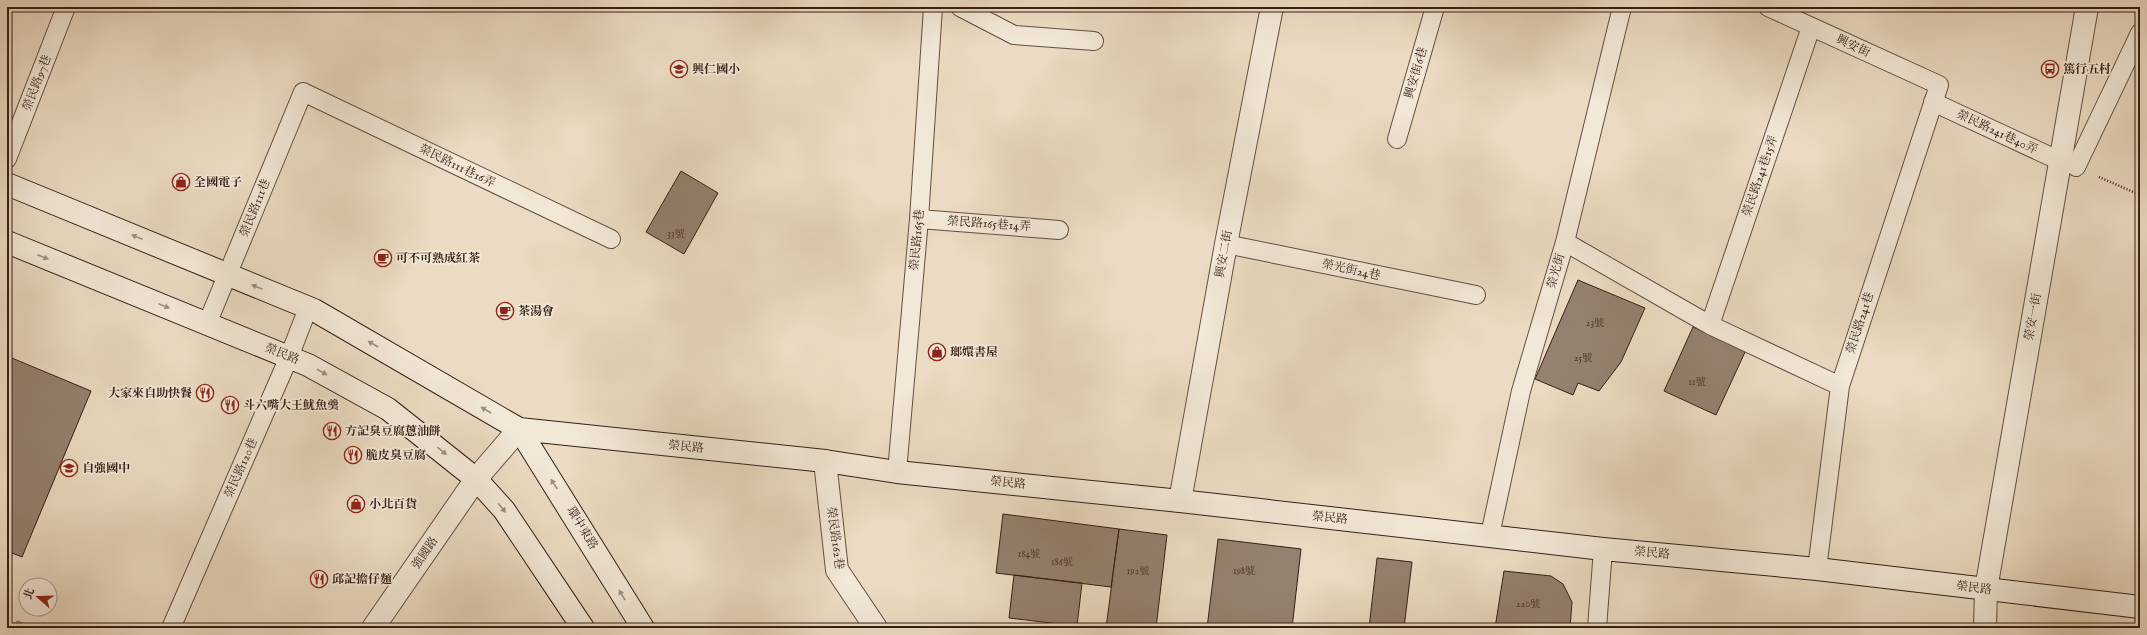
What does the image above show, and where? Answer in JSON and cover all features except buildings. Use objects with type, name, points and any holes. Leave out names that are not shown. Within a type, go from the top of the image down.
[{"type":"street","name":"興安二街","points":[[1180,501],[1226,244],[1272,7]]},
{"type":"street","name":"榮安一街","points":[[1985,628],[1986,589],[2068,164],[2087,7]]},
{"type":"street","name":"榮民路","points":[[7,184],[308,308],[519,429],[825,461],[897,472],[1180,501],[1603,549],[1817,568],[2140,607]]},
{"type":"street","name":"榮民路","points":[[7,242],[308,365],[388,408],[476,479]]},
{"type":"street","points":[[519,429],[476,479],[504,510],[583,628]]},
{"type":"street","name":"環中東路","points":[[519,429],[643,628]]},
{"type":"street","name":"榮民路162巷","points":[[825,461],[837,570],[876,628]]},
{"type":"street","name":"強國路","points":[[373,628],[476,479]]},
{"type":"lane","name":"榮民路97巷","points":[[7,159],[66,7]]},
{"type":"lane","name":"榮民路165巷","points":[[897,472],[919,219],[933,7]]},
{"type":"lane","points":[[960,7],[1014,35],[1094,40]]},
{"type":"lane","name":"興安街6巷","points":[[1397,139],[1435,7]]},
{"type":"lane","name":"榮光街","points":[[1490,536],[1521,391],[1565,242],[1622,7]]},
{"type":"lane","name":"興安街","points":[[1768,7],[1811,27],[1936,94]]},
{"type":"lane","name":"榮民路241巷15弄","points":[[1710,325],[1811,27]]},
{"type":"lane","points":[[2068,164],[2140,33]]},
{"type":"lane","name":"榮民路111巷16弄","points":[[303,92],[611,239]]},
{"type":"lane","name":"榮民路111巷","points":[[207,324],[303,92]]},
{"type":"lane","name":"榮民路241巷40弄","points":[[1936,94],[2068,164]]},
{"type":"lane","name":"榮民路241巷","points":[[1817,568],[1840,386],[1936,94]]},
{"type":"lane","name":"榮民路165巷14弄","points":[[919,219],[1059,230]]},
{"type":"lane","points":[[1565,242],[1710,325],[1840,386]]},
{"type":"lane","name":"榮光街24巷","points":[[1226,244],[1476,295]]},
{"type":"lane","name":"榮民路120巷","points":[[171,628],[289,357],[308,308]]},
{"type":"lane","points":[[1597,628],[1603,549]]},
{"type":"shaded area","points":[[17,621],[37,628],[13,628]]},
{"type":"place","name":"興仁國小","points":[[679,69]]},
{"type":"place","name":"篤行五村","points":[[2050,69]]},
{"type":"place","name":"全國電子","points":[[181,182]]},
{"type":"place","name":"可不可熟成紅茶","points":[[383,258]]},
{"type":"place","name":"茶湯會","points":[[505,311]]},
{"type":"place","name":"瑯嬛書屋","points":[[937,352]]},
{"type":"place","name":"大家來自助快餐","points":[[205,393]]},
{"type":"place","name":"斗六嘴大王魷魚羹","points":[[230,405]]},
{"type":"place","name":"方記臭豆腐蔥油餅","points":[[332,431]]},
{"type":"place","name":"脆皮臭豆腐","points":[[353,455]]},
{"type":"place","name":"自強國中","points":[[69,468]]},
{"type":"place","name":"小北百貨","points":[[356,504]]},
{"type":"place","name":"邱記擔仔麵","points":[[319,579]]}]
